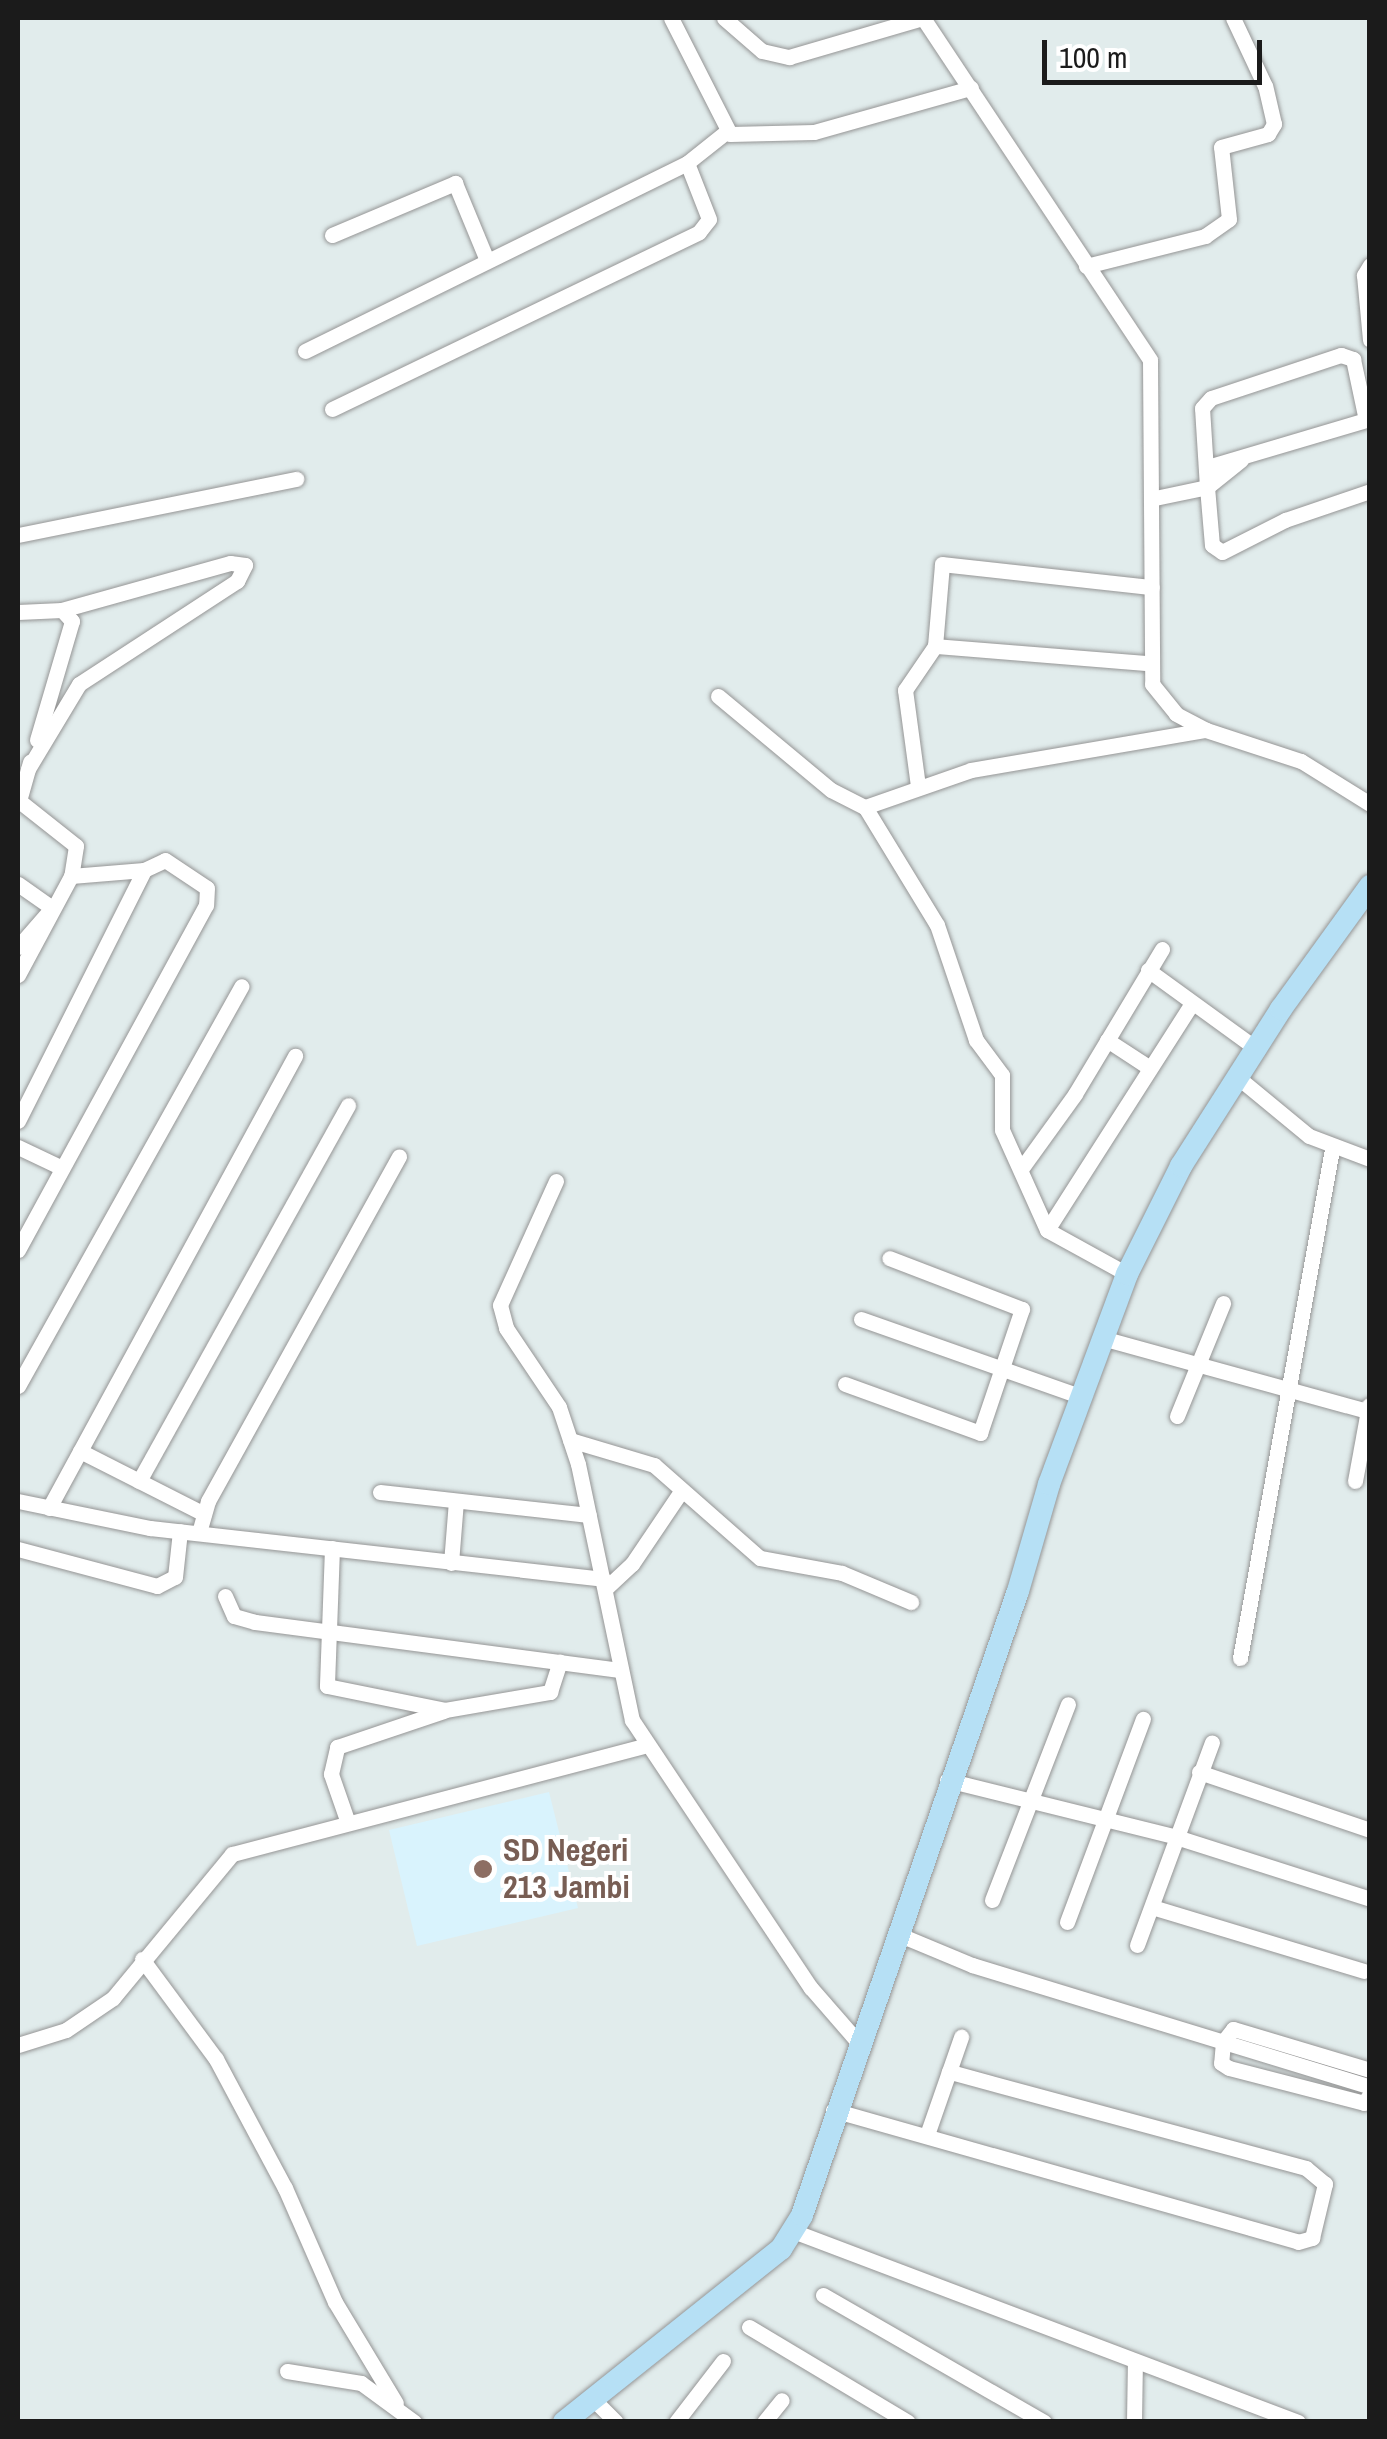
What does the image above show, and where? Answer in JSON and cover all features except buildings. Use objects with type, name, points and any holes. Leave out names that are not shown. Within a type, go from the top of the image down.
[{"type":"street","points":[[671,18],[726,132]]},
{"type":"street","points":[[724,18],[762,51],[789,57],[922,18],[1150,360],[1155,498],[1147,663],[1161,698],[1206,730],[1300,761],[1370,804]]},
{"type":"street","points":[[1086,266],[1206,236],[1229,219],[1221,147],[1268,134],[1274,124],[1266,86],[1233,18]]},
{"type":"street","points":[[305,350],[486,258],[687,163],[726,132],[814,132],[971,88]]},
{"type":"street","points":[[332,410],[700,232],[709,219],[707,208],[687,163]]},
{"type":"street","points":[[332,235],[455,183],[486,258]]},
{"type":"street","points":[[1370,265],[1364,275],[1370,340]]},
{"type":"street","points":[[1207,467],[1368,425],[1354,359],[1341,355],[1204,404],[1207,486],[1212,545],[1228,552],[1285,520],[1370,491]]},
{"type":"street","points":[[1155,498],[1207,486],[1244,457]]},
{"type":"street","points":[[18,535],[296,480]]},
{"type":"street","points":[[918,786],[905,690],[934,646],[945,562],[1152,587]]},
{"type":"street","points":[[18,612],[62,610],[230,563],[245,565],[237,581],[78,684],[28,769]]},
{"type":"street","points":[[18,974],[71,876],[76,846],[18,801],[72,629],[62,610]]},
{"type":"street","points":[[934,646],[1147,663]]},
{"type":"street","points":[[718,696],[831,790],[865,807],[937,925],[976,1040],[1002,1075],[1002,1130],[1047,1230],[1127,1274]]},
{"type":"street","points":[[865,807],[918,786],[1070,749],[1206,730]]},
{"type":"street","points":[[18,1250],[209,896],[207,888],[165,860],[144,870],[71,876]]},
{"type":"street","points":[[18,1121],[144,870]]},
{"type":"street","points":[[18,884],[52,908]]},
{"type":"street","points":[[564,2422],[781,2249],[793,2231],[833,2110],[900,1936],[948,1780],[1018,1592],[1080,1396],[1127,1274],[1181,1166],[1370,886]]},
{"type":"street","points":[[18,947],[52,908]]},
{"type":"street","points":[[1021,1168],[1107,1040],[1162,949]]},
{"type":"street","points":[[1148,970],[1190,1006],[1258,1050]]},
{"type":"street","points":[[18,1386],[242,986]]},
{"type":"street","points":[[1047,1230],[1190,1006]]},
{"type":"street","points":[[1107,1040],[1150,1068]]},
{"type":"street","points":[[49,1508],[294,1056]]},
{"type":"street","points":[[1241,1080],[1332,1149],[1370,1159]]},
{"type":"street","points":[[138,1481],[348,1105]]},
{"type":"street","points":[[18,1147],[62,1168]]},
{"type":"street","points":[[1240,1658],[1332,1149]]},
{"type":"street","points":[[18,1503],[180,1531],[202,1522],[398,1156]]},
{"type":"street","points":[[556,1180],[500,1305],[506,1328],[559,1406],[570,1440],[604,1584],[618,1670],[646,1746],[812,1988],[858,2042]]},
{"type":"street","points":[[845,1384],[980,1432],[1022,1309],[889,1258]]},
{"type":"street","points":[[1177,1416],[1223,1304]]},
{"type":"street","points":[[861,1319],[1080,1396]]},
{"type":"street","points":[[1102,1338],[1291,1390],[1304,1401],[1368,1413],[1355,1481]]},
{"type":"street","points":[[570,1440],[654,1465],[760,1558],[842,1573],[911,1602]]},
{"type":"street","points":[[80,1451],[138,1481],[202,1522],[332,1548],[604,1584],[632,1564],[682,1490]]},
{"type":"street","points":[[380,1492],[589,1516]]},
{"type":"street","points":[[451,1563],[456,1501]]},
{"type":"street","points":[[18,1549],[157,1586],[175,1577],[180,1531]]},
{"type":"street","points":[[332,1548],[327,1686],[446,1710]]},
{"type":"street","points":[[224,1596],[234,1616],[618,1670]]},
{"type":"street","points":[[347,1820],[331,1774],[337,1746],[446,1710],[550,1692],[560,1662]]},
{"type":"street","points":[[992,1900],[1068,1704]]},
{"type":"street","points":[[1068,1922],[1143,1719]]},
{"type":"street","points":[[1137,1945],[1174,1836],[1212,1742]]},
{"type":"street","points":[[18,2045],[66,2030],[113,1998],[232,1854],[347,1820],[646,1746]]},
{"type":"street","points":[[1199,1772],[1370,1830]]},
{"type":"street","points":[[948,1780],[1174,1836],[1370,1899]]},
{"type":"street","points":[[1152,1908],[1364,1971]]},
{"type":"street","points":[[900,1936],[972,1966],[1223,2042],[1370,2090],[1364,2103],[1229,2068],[1221,2063],[1223,2042],[1233,2029],[1370,2070]]},
{"type":"street","points":[[142,1959],[216,2059],[285,2188],[336,2302],[396,2403],[414,2422]]},
{"type":"street","points":[[928,2132],[961,2037]]},
{"type":"street","points":[[833,2110],[928,2132],[1298,2242],[1312,2238],[1325,2184],[1306,2168],[949,2072]]},
{"type":"street","points":[[793,2231],[1298,2422]]},
{"type":"street","points":[[823,2294],[1044,2422]]},
{"type":"street","points":[[749,2327],[908,2422]]},
{"type":"street","points":[[1134,2422],[1135,2360]]},
{"type":"street","points":[[676,2422],[723,2361]]},
{"type":"street","points":[[287,2371],[345,2378],[396,2403]]},
{"type":"street","points":[[591,2398],[616,2422]]},
{"type":"street","points":[[764,2422],[782,2400]]},
{"type":"shaded area","name":"SD Negeri 213 Jambi","points":[[549,1792],[578,1908],[417,1946],[389,1830]]},
{"type":"place","name":"SD Negeri 213 Jambi","points":[[483,1869]]}]
